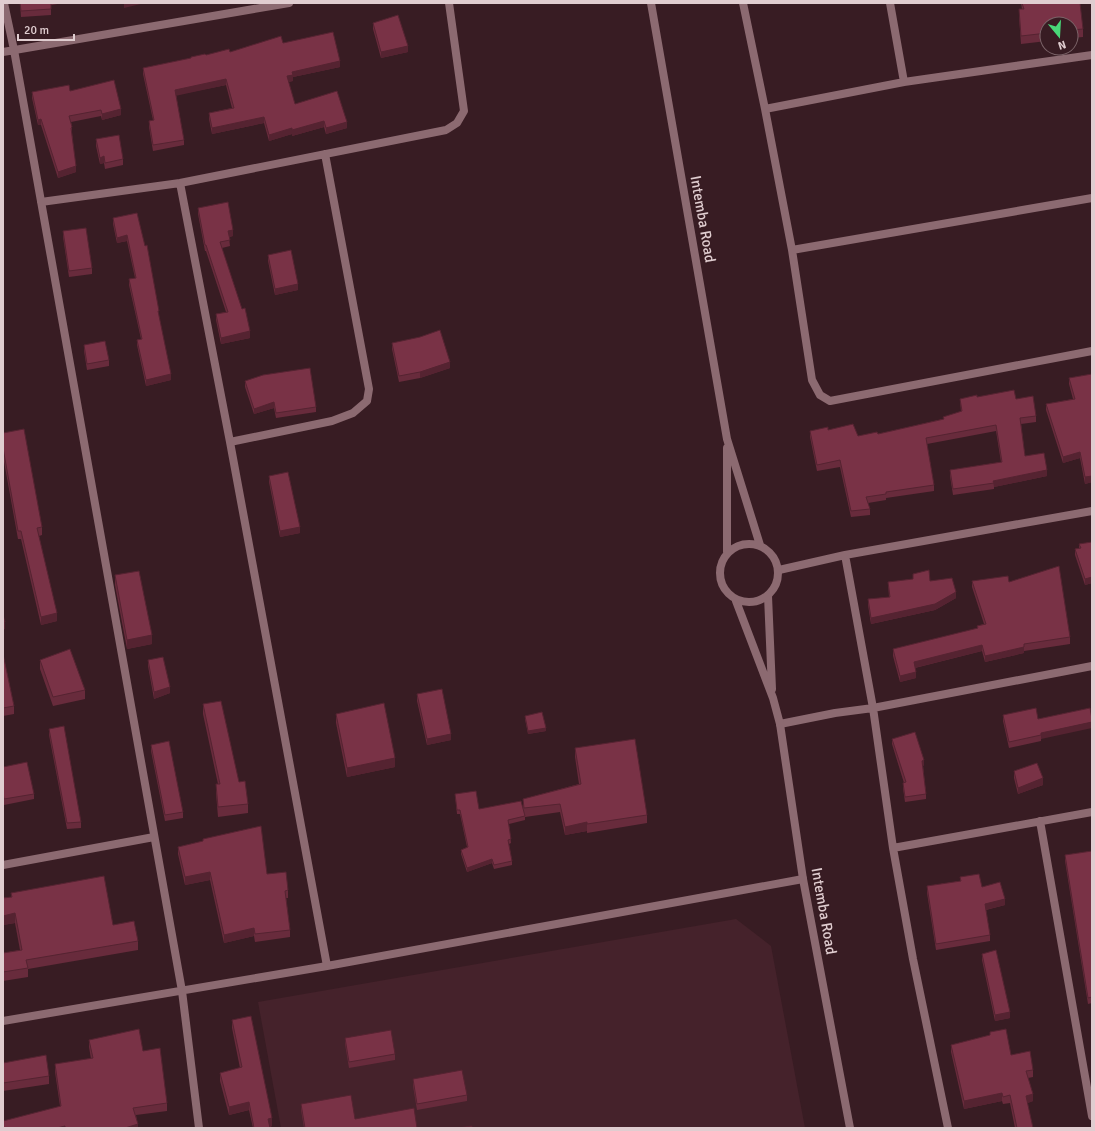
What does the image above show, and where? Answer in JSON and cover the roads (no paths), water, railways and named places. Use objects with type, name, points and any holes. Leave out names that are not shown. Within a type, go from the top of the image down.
[{"type":"street","points":[[4,3],[14,50],[182,991],[199,1128]]},
{"type":"street","points":[[3,52],[289,3]]},
{"type":"street","points":[[41,202],[180,182],[446,130],[457,123],[464,111],[449,3]]},
{"type":"street","name":"Intemba Road","points":[[651,3],[727,439]]},
{"type":"street","points":[[743,3],[792,250],[812,380],[820,395],[830,401],[1092,351]]},
{"type":"street","points":[[890,3],[904,82]]},
{"type":"street","points":[[765,109],[904,82],[1092,55]]},
{"type":"street","points":[[230,442],[332,421],[353,413],[367,401],[370,389],[325,154]]},
{"type":"street","points":[[180,182],[230,442],[327,966]]},
{"type":"street","points":[[792,250],[1092,198]]},
{"type":"street","points":[[727,439],[760,545]]},
{"type":"street","points":[[727,439],[727,552],[718,569],[722,588],[736,601],[773,698]]},
{"type":"street","points":[[778,570],[845,555],[1092,511]]},
{"type":"street","points":[[727,552],[742,544],[760,545],[773,555],[778,570],[776,585],[768,596],[753,603],[736,601]]},
{"type":"street","points":[[845,555],[873,708],[893,848],[915,967],[948,1128]]},
{"type":"street","points":[[768,596],[773,698]]},
{"type":"street","points":[[780,724],[834,713],[873,708],[1092,666]]},
{"type":"street","name":"Intemba Road","points":[[773,698],[780,724],[803,879],[850,1128]]},
{"type":"street","points":[[893,848],[1040,820],[1092,812]]},
{"type":"street","points":[[1040,820],[1092,1116]]},
{"type":"street","points":[[3,865],[154,837]]},
{"type":"street","points":[[3,1021],[327,966],[803,879]]}]
